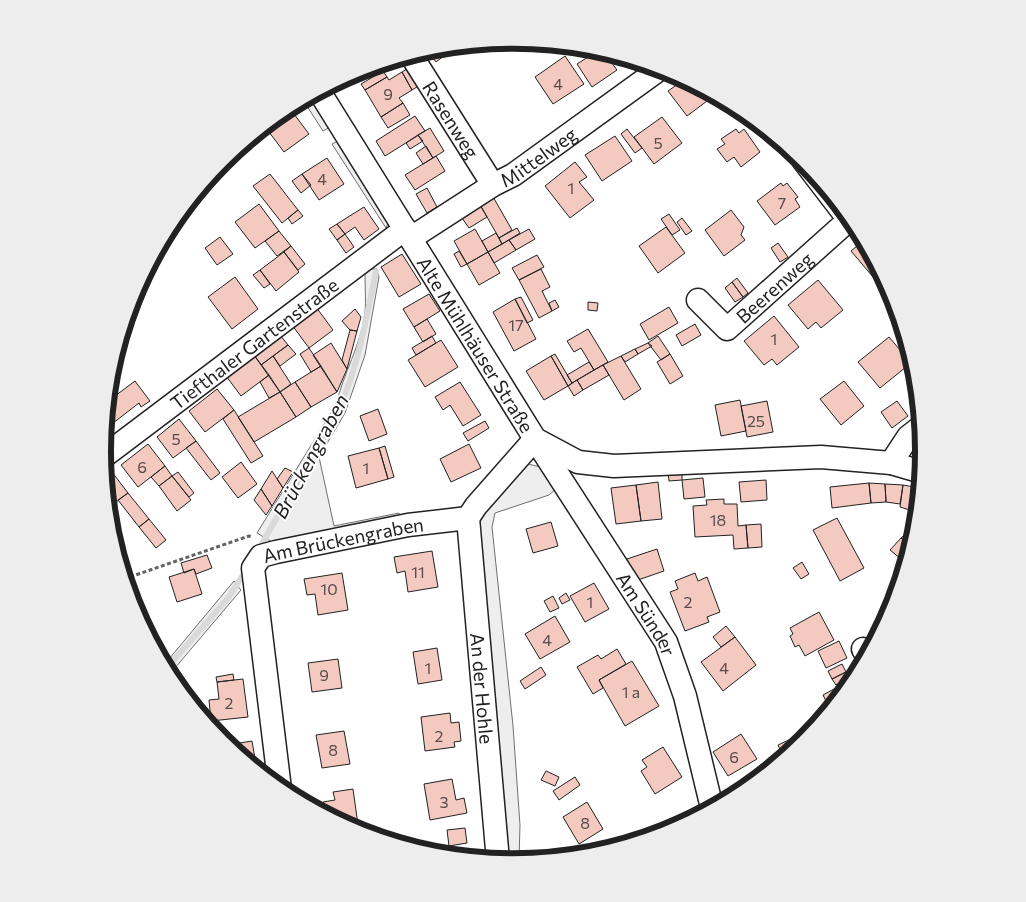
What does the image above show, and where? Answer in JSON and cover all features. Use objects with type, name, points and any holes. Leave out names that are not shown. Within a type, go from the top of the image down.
[{"type":"street","name":"Rasenweg","points":[[415,61],[493,185]]},
{"type":"street","name":"Mittelweg","points":[[408,233],[513,175],[653,74]]},
{"type":"street","name":"Alte Mühlhäuser Straße","points":[[323,97],[535,439],[578,462],[614,466],[821,457],[891,463],[914,470]]},
{"type":"street","name":"Beerenweg","points":[[698,300],[727,329],[844,224]]},
{"type":"street","name":"Tiefthaler Gartenstraße","points":[[111,451],[408,233]]},
{"type":"street","points":[[891,463],[908,437],[914,432]]},
{"type":"street","points":[[468,518],[476,506],[535,439]]},
{"type":"street","name":"Am Sünder","points":[[535,439],[666,642],[685,696],[710,801]]},
{"type":"street","name":"Am Brückengraben","points":[[279,777],[253,568],[261,556],[408,525],[468,518]]},
{"type":"street","name":"An der Hohle","points":[[468,518],[497,852]]},
{"type":"path","points":[[131,577],[250,536],[257,538]]},
{"type":"shaded area","points":[[314,102],[330,127],[323,131],[307,106]]},
{"type":"shaded area","points":[[338,141],[388,223],[386,228],[332,144]]},
{"type":"shaded area","points":[[370,269],[377,269],[379,277],[365,355],[345,413],[319,457],[334,526],[399,513],[401,522],[280,547],[257,533],[336,405],[363,325],[365,313],[365,274]]},
{"type":"shaded area","points":[[528,464],[549,469],[556,489],[549,495],[495,513],[492,527],[513,726],[520,825],[519,853],[513,853],[504,853],[477,563],[480,507],[518,465]]},
{"type":"shaded area","points":[[234,581],[241,590],[175,668],[169,659]]},
{"type":"building","points":[[446,54],[436,62],[432,57]]},
{"type":"building","points":[[565,56],[584,84],[553,104],[535,77]]},
{"type":"building","points":[[590,56],[610,60],[617,70],[592,87],[577,64]]},
{"type":"building","points":[[410,67],[420,85],[412,90],[402,72]]},
{"type":"building","points":[[383,71],[387,77],[365,90],[361,84]]},
{"type":"building","points":[[402,72],[412,90],[399,98],[403,103],[381,117],[365,90],[387,77],[389,80]]},
{"type":"building","points":[[678,84],[708,100],[687,116],[668,91]]},
{"type":"building","points":[[403,103],[410,115],[388,128],[381,117]]},
{"type":"building","points":[[294,114],[309,134],[284,152],[269,132]]},
{"type":"building","points":[[415,116],[425,131],[385,156],[376,141]]},
{"type":"building","points":[[662,117],[682,143],[654,164],[634,137]]},
{"type":"building","points":[[430,128],[444,151],[433,158],[418,135]]},
{"type":"building","points":[[627,129],[642,148],[635,153],[621,134]]},
{"type":"building","points":[[736,129],[739,133],[744,129],[760,152],[741,167],[734,157],[727,162],[717,149],[725,144],[721,139]]},
{"type":"building","points":[[418,135],[423,141],[410,149],[406,143]]},
{"type":"building","points":[[615,136],[632,161],[602,181],[585,155]]},
{"type":"building","points":[[426,146],[433,158],[423,164],[416,153]]},
{"type":"building","points":[[436,156],[445,171],[415,190],[405,175]]},
{"type":"building","points":[[327,158],[344,184],[319,200],[302,174]]},
{"type":"building","points":[[575,162],[587,177],[579,182],[594,200],[570,218],[545,186]]},
{"type":"building","points":[[270,174],[298,210],[282,223],[253,186]]},
{"type":"building","points":[[302,174],[311,185],[301,193],[292,181]]},
{"type":"building","points":[[781,183],[783,186],[787,183],[798,197],[795,199],[800,207],[775,225],[757,201]]},
{"type":"building","points":[[427,188],[437,207],[427,213],[416,194]]},
{"type":"building","points":[[492,195],[512,230],[499,238],[479,203]]},
{"type":"building","points":[[479,203],[487,217],[469,228],[462,218]]},
{"type":"building","points":[[259,204],[279,231],[255,248],[235,222]]},
{"type":"building","points":[[364,207],[379,229],[364,240],[355,227],[345,234],[337,224]]},
{"type":"building","points":[[298,210],[303,216],[292,224],[288,218]]},
{"type":"building","points":[[731,210],[744,227],[741,235],[745,240],[724,256],[705,230]]},
{"type":"building","points":[[669,214],[680,230],[672,235],[661,219]]},
{"type":"building","points":[[682,218],[692,231],[686,235],[677,222]]},
{"type":"building","points":[[337,224],[345,234],[337,240],[329,229]]},
{"type":"building","points":[[666,227],[685,253],[658,273],[639,246]]},
{"type":"building","points":[[517,228],[520,233],[502,244],[499,238]]},
{"type":"building","points":[[475,229],[488,252],[467,264],[454,241]]},
{"type":"building","points":[[529,229],[535,239],[516,250],[509,240]]},
{"type":"building","points":[[279,231],[291,246],[277,256],[265,241]]},
{"type":"building","points":[[496,233],[502,244],[488,252],[482,241]]},
{"type":"building","points":[[345,234],[354,247],[346,253],[337,240]]},
{"type":"building","points":[[220,237],[233,254],[217,265],[205,248]]},
{"type":"building","points":[[509,240],[516,250],[494,263],[488,252]]},
{"type":"building","points":[[778,243],[788,257],[780,262],[771,248]]},
{"type":"building","points":[[858,245],[875,275],[873,277],[851,251]]},
{"type":"building","points":[[291,246],[305,264],[298,270],[284,252]]},
{"type":"building","points":[[459,251],[467,264],[461,267],[454,254]]},
{"type":"building","points":[[284,252],[299,272],[276,291],[260,270]]},
{"type":"building","points":[[488,252],[500,273],[479,285],[467,264]]},
{"type":"building","points":[[402,254],[421,284],[399,297],[381,267]]},
{"type":"building","points":[[537,255],[544,267],[519,280],[512,268]]},
{"type":"building","points":[[541,269],[550,287],[542,291],[552,311],[539,318],[519,280]]},
{"type":"building","points":[[260,270],[270,284],[264,288],[253,275]]},
{"type":"building","points":[[235,277],[258,309],[232,329],[208,297]]},
{"type":"building","points":[[737,278],[748,293],[743,297],[732,282]]},
{"type":"building","points":[[818,280],[843,310],[821,328],[816,322],[808,329],[788,305]]},
{"type":"building","points":[[732,282],[743,297],[735,302],[725,288]]},
{"type":"building","points":[[429,294],[440,311],[414,327],[403,309]]},
{"type":"building","points":[[521,297],[533,320],[527,323],[515,299]]},
{"type":"building","points":[[515,299],[536,339],[514,351],[493,312]]},
{"type":"building","points":[[555,300],[559,307],[552,311],[549,303]]},
{"type":"building","points":[[588,302],[598,303],[597,311],[588,310]]},
{"type":"building","points":[[316,307],[333,330],[309,348],[292,325]]},
{"type":"building","points":[[669,307],[678,323],[649,340],[640,324]]},
{"type":"building","points":[[355,309],[361,317],[357,331],[350,330],[342,321]]},
{"type":"building","points":[[774,316],[799,347],[777,365],[772,359],[764,365],[744,341]]},
{"type":"building","points":[[427,319],[436,334],[423,342],[414,327]]},
{"type":"building","points":[[695,324],[701,335],[682,346],[676,335]]},
{"type":"building","points":[[588,329],[608,362],[594,370],[581,348],[574,352],[567,341]]},
{"type":"building","points":[[350,330],[357,331],[347,369],[342,360]]},
{"type":"building","points":[[280,335],[288,345],[261,365],[254,355]]},
{"type":"building","points":[[432,336],[436,343],[416,355],[412,348]]},
{"type":"building","points":[[658,336],[670,354],[661,360],[648,343]]},
{"type":"building","points":[[889,337],[904,354],[907,367],[880,388],[858,362]]},
{"type":"building","points":[[441,340],[458,367],[425,387],[408,360]]},
{"type":"building","points":[[331,343],[347,369],[337,392],[313,355]]},
{"type":"building","points":[[648,343],[652,346],[638,354],[635,349]]},
{"type":"building","points":[[288,345],[296,354],[280,366],[273,356]]},
{"type":"building","points":[[309,348],[321,366],[311,372],[300,354]]},
{"type":"building","points":[[635,349],[638,354],[625,362],[621,356]]},
{"type":"building","points":[[555,354],[572,383],[568,386],[551,356]]},
{"type":"building","points":[[670,354],[683,376],[670,384],[657,362]]},
{"type":"building","points":[[254,355],[269,375],[241,396],[226,376]]},
{"type":"building","points":[[273,356],[291,384],[280,392],[261,365]]},
{"type":"building","points":[[551,356],[568,386],[544,400],[526,371]]},
{"type":"building","points":[[621,356],[641,389],[624,400],[603,365]]},
{"type":"building","points":[[589,362],[594,370],[572,383],[567,375]]},
{"type":"building","points":[[603,365],[609,375],[583,390],[577,380]]},
{"type":"building","points":[[321,366],[337,392],[311,407],[295,382]]},
{"type":"building","points":[[269,375],[280,392],[269,398],[260,382]]},
{"type":"building","points":[[577,380],[583,390],[574,396],[568,386]]},
{"type":"building","points":[[135,381],[150,401],[141,407],[139,403],[112,424],[114,397]]},
{"type":"building","points":[[844,381],[864,406],[841,425],[820,399]]},
{"type":"building","points":[[295,382],[311,407],[296,417],[280,392]]},
{"type":"building","points":[[460,382],[481,415],[463,426],[450,405],[443,410],[435,397]]},
{"type":"building","points":[[217,389],[234,410],[205,432],[189,411]]},
{"type":"building","points":[[280,392],[296,417],[254,442],[238,417]]},
{"type":"building","points":[[740,400],[746,431],[721,436],[715,405]]},
{"type":"building","points":[[767,401],[773,432],[747,437],[741,406]]},
{"type":"building","points":[[897,401],[908,416],[892,428],[881,412]]},
{"type":"building","points":[[378,409],[387,434],[369,441],[360,416]]},
{"type":"building","points":[[234,410],[263,456],[251,463],[223,419]]},
{"type":"building","points":[[179,419],[196,441],[173,458],[157,437]]},
{"type":"building","points":[[485,421],[489,428],[468,441],[463,433]]},
{"type":"building","points":[[196,441],[220,473],[211,480],[186,448]]},
{"type":"building","points":[[148,444],[165,466],[138,487],[121,465]]},
{"type":"building","points":[[469,444],[481,468],[451,482],[440,459]]},
{"type":"building","points":[[385,446],[394,477],[388,479],[379,448]]},
{"type":"building","points":[[379,448],[388,479],[356,488],[348,456]]},
{"type":"building","points":[[241,462],[257,484],[238,498],[222,477]]},
{"type":"building","points":[[165,466],[172,476],[159,486],[151,477]]},
{"type":"building","points":[[285,468],[293,472],[283,488],[277,479]]},
{"type":"building","points":[[272,471],[283,488],[272,506],[261,489]]},
{"type":"building","points":[[682,471],[682,480],[669,481],[668,472]]},
{"type":"building","points":[[112,472],[128,493],[114,504],[112,477]]},
{"type":"building","points":[[178,472],[194,493],[189,497],[172,476]]},
{"type":"building","points":[[172,476],[191,500],[177,511],[159,486]]},
{"type":"building","points":[[703,478],[705,497],[684,499],[682,480]]},
{"type":"building","points":[[766,480],[767,500],[741,502],[739,482]]},
{"type":"building","points":[[658,482],[662,519],[641,521],[636,485]]},
{"type":"building","points":[[869,483],[871,503],[832,508],[830,487]]},
{"type":"building","points":[[869,483],[885,484],[886,502],[871,503]]},
{"type":"building","points":[[885,484],[903,485],[900,504],[886,502]]},
{"type":"building","points":[[636,485],[641,521],[616,524],[611,488]]},
{"type":"building","points":[[903,485],[913,487],[911,510],[900,507]]},
{"type":"building","points":[[261,489],[272,506],[266,515],[254,500]]},
{"type":"building","points":[[128,493],[149,519],[139,527],[118,500]]},
{"type":"building","points":[[724,499],[724,504],[737,504],[738,526],[746,525],[748,548],[734,549],[733,535],[695,537],[693,506],[707,505],[706,500]]},
{"type":"building","points":[[837,518],[864,568],[840,581],[813,530]]},
{"type":"building","points":[[149,519],[166,540],[156,548],[139,527]]},
{"type":"building","points":[[551,522],[558,546],[533,553],[526,529]]},
{"type":"building","points":[[761,524],[762,547],[748,548],[746,525]]},
{"type":"building","points":[[907,532],[905,542],[901,538]]},
{"type":"building","points":[[901,538],[905,542],[901,559],[890,550]]},
{"type":"building","points":[[657,549],[664,571],[635,581],[627,559]]},
{"type":"building","points":[[432,551],[438,587],[408,592],[405,571],[397,573],[394,557]]},
{"type":"building","points":[[207,555],[212,568],[196,574],[194,569],[184,573],[181,563]]},
{"type":"building","points":[[802,562],[809,574],[801,579],[793,568]]},
{"type":"building","points":[[194,569],[202,594],[177,602],[169,577]]},
{"type":"building","points":[[342,573],[348,610],[318,615],[315,594],[307,595],[304,579]]},
{"type":"building","points":[[695,573],[698,581],[707,577],[720,612],[707,617],[709,622],[685,631],[670,592],[678,589],[675,581]]},
{"type":"building","points":[[594,583],[609,609],[585,622],[570,596]]},
{"type":"building","points":[[566,593],[570,600],[562,604],[559,598]]},
{"type":"building","points":[[553,596],[559,608],[550,612],[544,601]]},
{"type":"building","points":[[819,612],[834,640],[805,656],[799,645],[795,647],[790,636],[793,634],[790,628]]},
{"type":"building","points":[[555,616],[570,642],[540,659],[525,634]]},
{"type":"building","points":[[726,626],[735,637],[721,647],[713,637]]},
{"type":"building","points":[[735,637],[756,665],[723,691],[701,662]]},
{"type":"building","points":[[839,641],[847,658],[826,668],[818,651]]},
{"type":"building","points":[[437,648],[442,680],[418,684],[413,652]]},
{"type":"building","points":[[617,649],[626,664],[599,680],[603,688],[593,694],[577,667],[598,655],[601,659]]},
{"type":"building","points":[[338,659],[342,688],[312,692],[308,663]]},
{"type":"building","points":[[632,661],[659,706],[625,726],[599,680]]},
{"type":"building","points":[[842,664],[846,672],[832,679],[828,671]]},
{"type":"building","points":[[541,667],[546,675],[525,689],[520,681]]},
{"type":"building","points":[[846,672],[847,674],[842,682],[836,685],[832,679]]},
{"type":"building","points":[[233,674],[234,680],[217,682],[216,677]]},
{"type":"building","points":[[243,679],[248,717],[215,721],[211,716],[209,700],[219,699],[217,682]]},
{"type":"building","points":[[838,687],[827,702],[823,695]]},
{"type":"building","points":[[450,713],[451,723],[459,722],[461,741],[454,742],[455,747],[425,751],[421,717]]},
{"type":"building","points":[[344,731],[350,764],[322,768],[316,735]]},
{"type":"building","points":[[741,734],[757,759],[728,776],[713,752]]},
{"type":"building","points":[[791,739],[781,751],[778,745]]},
{"type":"building","points":[[252,741],[255,759],[248,753],[238,743]]},
{"type":"building","points":[[663,747],[682,777],[655,794],[641,771],[647,767],[642,760]]},
{"type":"building","points":[[546,771],[559,777],[555,786],[541,780]]},
{"type":"building","points":[[575,777],[580,785],[559,800],[553,791]]},
{"type":"building","points":[[452,779],[456,800],[464,798],[467,813],[430,820],[424,784]]},
{"type":"building","points":[[353,789],[358,822],[324,806],[323,802],[335,800],[333,792]]},
{"type":"building","points":[[587,802],[603,829],[579,844],[563,817]]},
{"type":"building","points":[[465,828],[467,843],[449,846],[447,830]]},
{"type":"waterway","name":"Brückengraben","points":[[259,550],[333,422],[341,404],[354,367],[376,272]]},
{"type":"waterway","name":"Brückengraben","points":[[172,663],[229,597],[246,570]]}]
